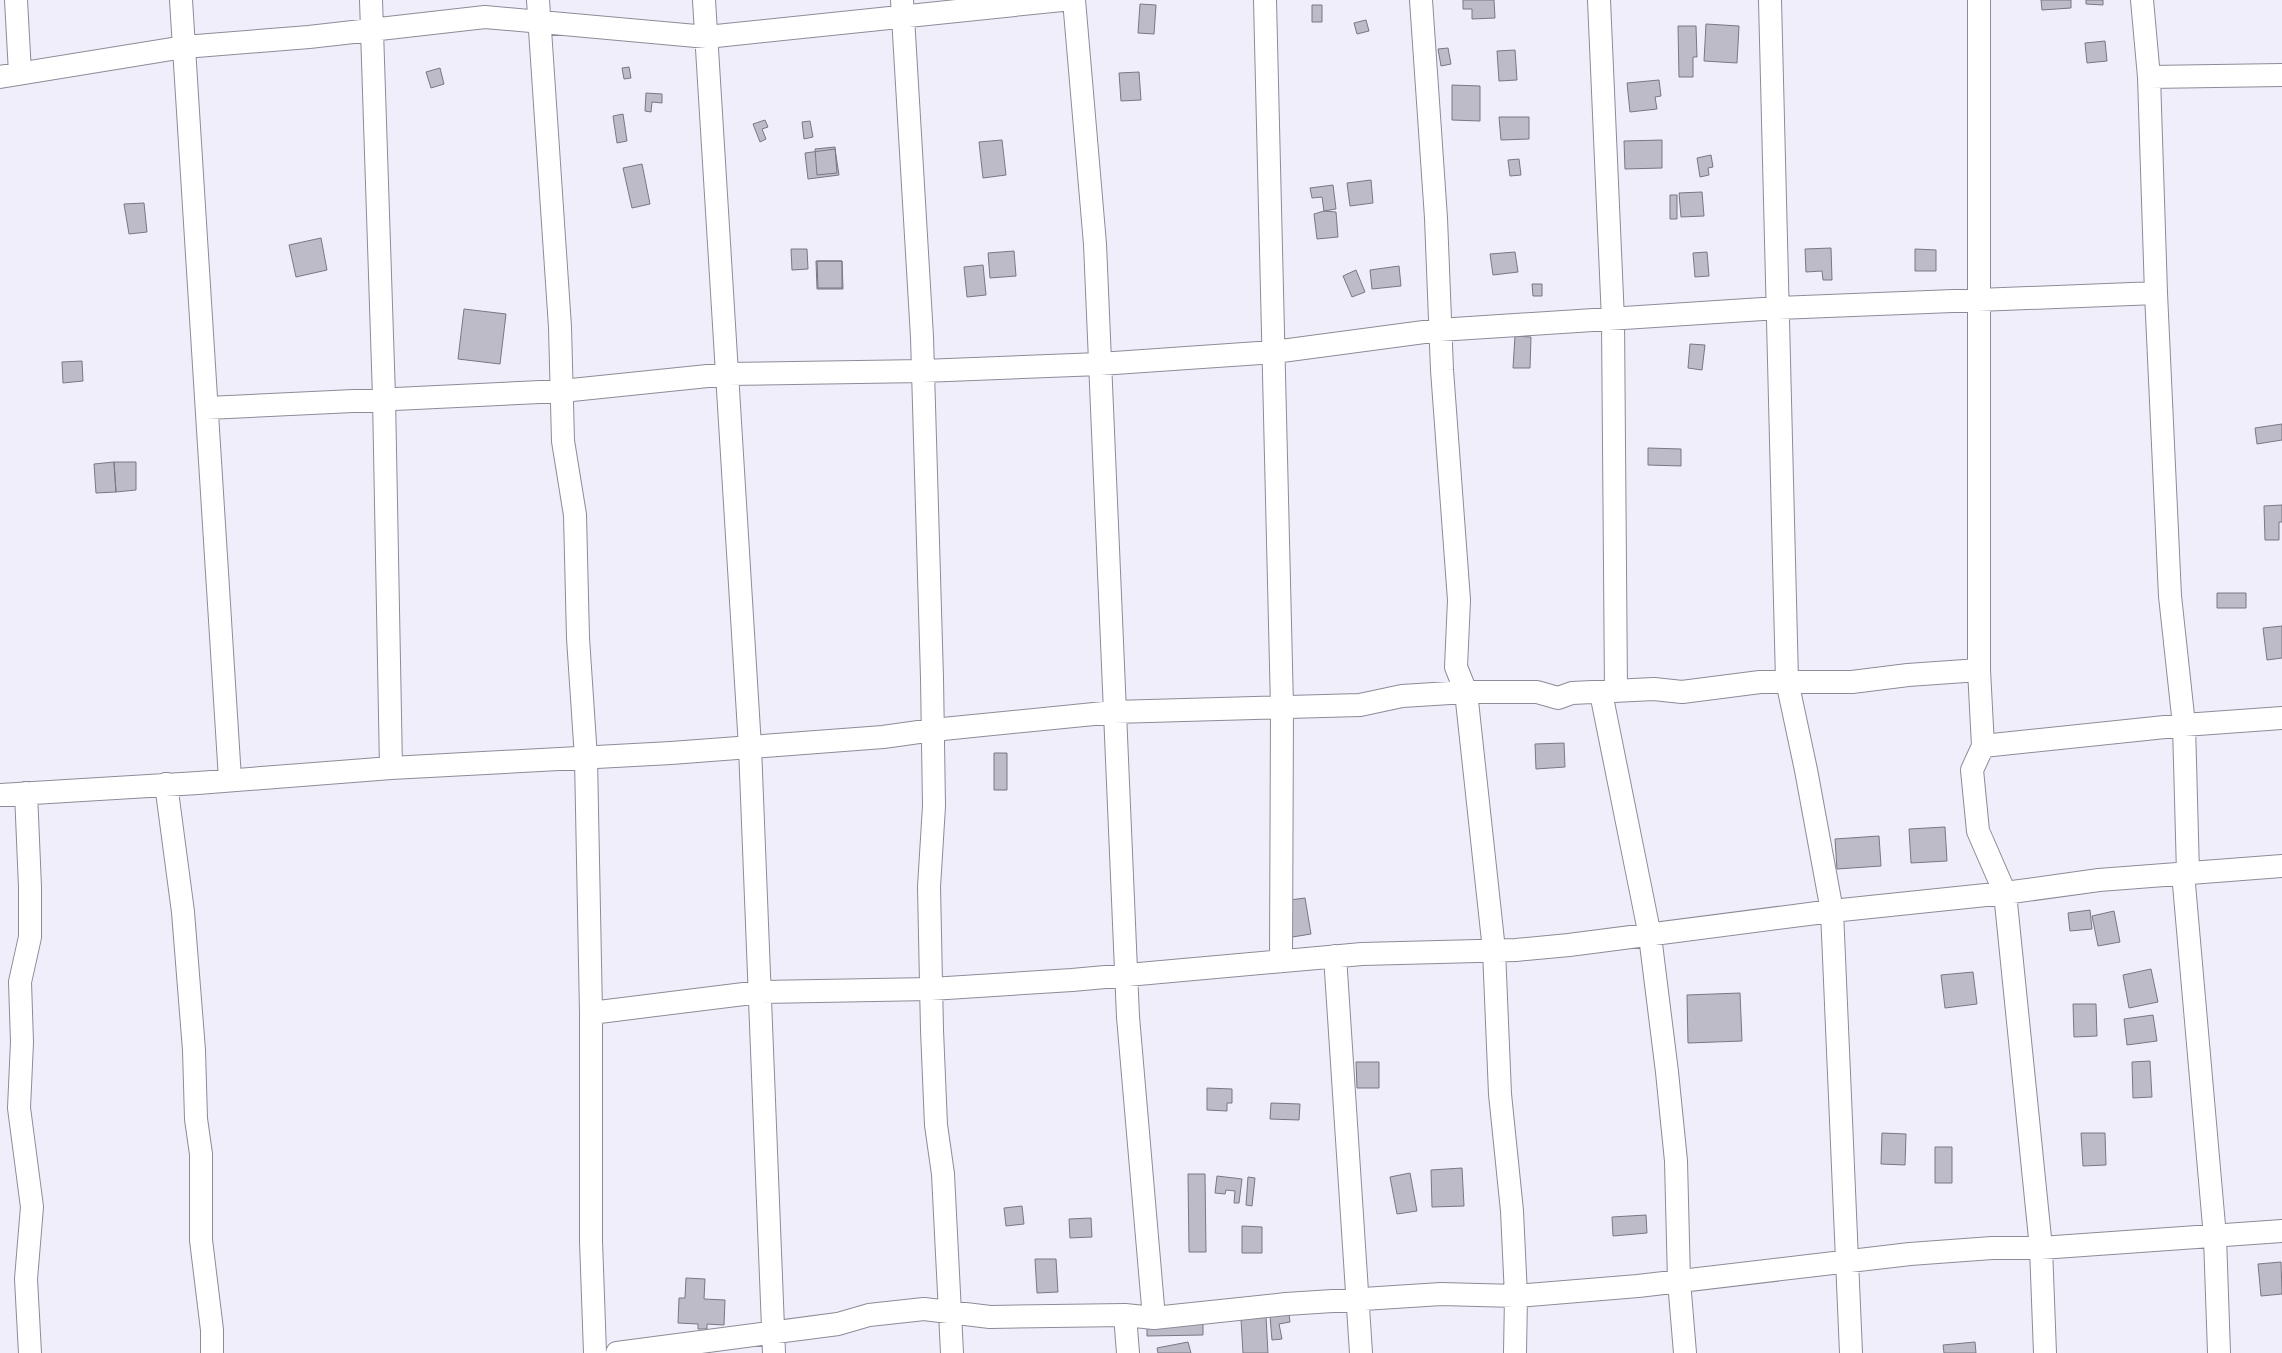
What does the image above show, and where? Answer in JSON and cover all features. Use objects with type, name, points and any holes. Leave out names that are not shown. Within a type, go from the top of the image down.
[{"type":"street","points":[[16,0],[10,75],[184,47],[538,11],[707,37],[902,8],[1062,0]]},
{"type":"street","points":[[181,0],[230,779]]},
{"type":"street","points":[[371,0],[384,398],[391,768]]},
{"type":"street","points":[[704,0],[750,746],[774,1343]]},
{"type":"street","points":[[1074,0],[1096,244],[1111,583],[1114,712],[1127,974],[1133,1085],[1154,1318]]},
{"type":"street","points":[[1265,0],[1282,707],[1281,961]]},
{"type":"street","points":[[1422,0],[1436,218],[1439,330],[1448,475],[1459,600],[1456,667],[1466,692],[1494,950],[1500,1094],[1509,1166],[1516,1296],[1515,1353]]},
{"type":"street","points":[[1599,0],[1613,320],[1608,692],[1650,936],[1676,1161],[1679,1281],[1685,1353]]},
{"type":"street","points":[[1770,0],[1787,681],[1806,770],[1832,911],[1851,1353]]},
{"type":"street","points":[[1979,0],[1979,670],[1983,746],[1972,770],[1978,831],[2005,894],[2041,1248],[2045,1353]]},
{"type":"street","points":[[2142,0],[2149,77],[2156,293],[2170,596],[2184,725],[2186,873],[2215,1237],[2219,1353]]},
{"type":"street","points":[[902,8],[916,221],[923,371],[933,730],[934,806],[930,886],[931,989],[936,1125],[944,1174],[952,1353]]},
{"type":"street","points":[[538,11],[560,327],[563,440],[575,515],[578,638],[586,758],[591,1013],[591,1241],[595,1353]]},
{"type":"street","points":[[2149,77],[2282,75]]},
{"type":"street","points":[[206,408],[562,390],[727,374],[923,371],[1100,364],[1274,352],[1439,330],[1778,308],[2156,293]]},
{"type":"street","points":[[0,795],[883,737],[933,730],[1114,712],[1360,705],[1402,696],[1466,692],[1536,692],[1558,698],[1572,693],[1654,689],[1682,692],[1760,682],[1852,682],[1908,675],[1979,670]]},
{"type":"street","points":[[1983,746],[2184,725],[2282,718]]},
{"type":"street","points":[[166,784],[183,912],[194,1050],[196,1119],[201,1154],[201,1240],[212,1330],[212,1353]]},
{"type":"street","points":[[26,793],[30,937],[20,982],[22,1042],[19,1108],[32,1207],[26,1278],[30,1353]]},
{"type":"street","points":[[591,1013],[760,992],[931,989],[1335,956],[1569,946],[1832,911],[2005,894],[2099,880],[2282,866]]},
{"type":"street","points":[[1335,956],[1361,1353]]},
{"type":"street","points":[[617,1353],[774,1343],[870,1315],[924,1309],[990,1317],[1125,1315],[1154,1318],[1286,1304],[1441,1294],[1516,1296],[1679,1281],[1848,1261],[1992,1248],[2041,1248],[2282,1232]]},
{"type":"street","points":[[1125,1315],[1128,1353]]},
{"type":"building","points":[[1463,0],[1494,0],[1495,18],[1472,19],[1472,9],[1463,9]]},
{"type":"building","points":[[2041,0],[2071,0],[2071,8],[2042,10]]},
{"type":"building","points":[[2086,0],[2103,0],[2103,5],[2086,4]]},
{"type":"building","points":[[1140,4],[1156,5],[1154,34],[1138,33]]},
{"type":"building","points":[[1312,5],[1322,5],[1322,22],[1312,22]]},
{"type":"building","points":[[1366,20],[1369,31],[1357,34],[1354,23]]},
{"type":"building","points":[[1706,24],[1739,26],[1737,63],[1704,61]]},
{"type":"building","points":[[1678,26],[1696,26],[1697,57],[1693,57],[1693,77],[1679,77]]},
{"type":"building","points":[[2105,41],[2107,61],[2087,63],[2085,43]]},
{"type":"building","points":[[1448,48],[1451,64],[1441,66],[1438,49]]},
{"type":"building","points":[[1515,50],[1517,80],[1499,81],[1497,51]]},
{"type":"building","points":[[629,67],[631,78],[624,79],[622,68]]},
{"type":"building","points":[[440,68],[444,84],[431,88],[426,72]]},
{"type":"building","points":[[1139,72],[1141,100],[1121,101],[1119,73]]},
{"type":"building","points":[[1659,80],[1661,96],[1655,97],[1657,109],[1630,112],[1627,83]]},
{"type":"building","points":[[1452,85],[1480,86],[1480,121],[1452,120]]},
{"type":"building","points":[[646,93],[662,94],[662,103],[652,102],[651,112],[645,111]]},
{"type":"building","points":[[623,114],[627,141],[617,143],[613,116]]},
{"type":"building","points":[[1499,117],[1529,117],[1529,139],[1501,140]]},
{"type":"building","points":[[765,120],[768,127],[762,129],[766,139],[760,142],[753,124]]},
{"type":"building","points":[[810,121],[813,137],[804,139],[802,122]]},
{"type":"building","points":[[1002,140],[1006,175],[983,178],[979,142]]},
{"type":"building","points":[[1662,140],[1662,168],[1625,169],[1624,141]]},
{"type":"building","points":[[835,147],[837,173],[817,175],[815,149]]},
{"type":"building","points":[[835,149],[839,175],[808,179],[805,153]]},
{"type":"building","points":[[1711,155],[1713,167],[1708,168],[1709,175],[1700,177],[1697,158]]},
{"type":"building","points":[[1519,159],[1521,175],[1510,176],[1508,160]]},
{"type":"building","points":[[642,164],[650,204],[632,208],[623,168]]},
{"type":"building","points":[[1371,180],[1373,203],[1350,206],[1347,183]]},
{"type":"building","points":[[1333,185],[1336,209],[1324,211],[1322,197],[1312,198],[1310,188]]},
{"type":"building","points":[[1702,192],[1704,216],[1681,217],[1679,193]]},
{"type":"building","points":[[1670,195],[1677,195],[1677,219],[1670,219]]},
{"type":"building","points":[[144,203],[147,232],[129,234],[124,204]]},
{"type":"building","points":[[1324,211],[1336,212],[1338,237],[1317,239],[1314,214]]},
{"type":"building","points":[[321,238],[327,270],[296,277],[289,245]]},
{"type":"building","points":[[1831,248],[1832,280],[1823,280],[1822,271],[1806,272],[1805,249]]},
{"type":"building","points":[[791,249],[807,249],[808,269],[792,270]]},
{"type":"building","points":[[1915,249],[1936,250],[1936,271],[1915,271]]},
{"type":"building","points":[[1014,251],[1016,276],[990,278],[988,253]]},
{"type":"building","points":[[1515,252],[1518,272],[1493,275],[1490,254]]},
{"type":"building","points":[[1707,252],[1709,276],[1695,277],[1693,253]]},
{"type":"building","points":[[816,261],[842,261],[843,289],[817,289]]},
{"type":"building","points":[[817,261],[842,261],[842,288],[818,288]]},
{"type":"building","points":[[983,265],[986,295],[967,297],[964,267]]},
{"type":"building","points":[[1399,266],[1401,286],[1372,289],[1370,270]]},
{"type":"building","points":[[1356,270],[1365,292],[1352,297],[1343,276]]},
{"type":"building","points":[[1532,284],[1542,284],[1542,296],[1533,296]]},
{"type":"building","points":[[464,309],[506,314],[500,364],[458,359]]},
{"type":"building","points":[[1515,336],[1531,337],[1530,368],[1513,368]]},
{"type":"building","points":[[1690,344],[1705,345],[1702,370],[1688,368]]},
{"type":"building","points":[[82,361],[83,381],[63,383],[62,362]]},
{"type":"building","points":[[2282,424],[2282,440],[2257,444],[2255,428]]},
{"type":"building","points":[[1648,448],[1681,449],[1681,466],[1648,465]]},
{"type":"building","points":[[114,462],[136,462],[136,490],[116,492]]},
{"type":"building","points":[[114,462],[116,492],[96,493],[94,464]]},
{"type":"building","points":[[2282,505],[2282,522],[2279,522],[2279,540],[2265,540],[2264,506]]},
{"type":"building","points":[[2217,593],[2246,593],[2246,608],[2217,608]]},
{"type":"building","points":[[2282,626],[2282,658],[2267,660],[2263,628]]},
{"type":"building","points":[[1564,743],[1565,767],[1536,769],[1535,744]]},
{"type":"building","points":[[994,753],[1007,753],[1007,790],[994,790]]},
{"type":"building","points":[[1945,827],[1947,861],[1911,863],[1909,829]]},
{"type":"building","points":[[1879,836],[1881,866],[1837,869],[1835,839]]},
{"type":"building","points":[[1305,898],[1311,934],[1280,939],[1274,902]]},
{"type":"building","points":[[2090,910],[2092,929],[2070,931],[2068,913]]},
{"type":"building","points":[[2114,911],[2120,942],[2098,946],[2092,916]]},
{"type":"building","points":[[2151,969],[2158,1002],[2129,1008],[2123,975]]},
{"type":"building","points":[[1973,972],[1977,1004],[1945,1008],[1941,975]]},
{"type":"building","points":[[1740,993],[1742,1041],[1688,1043],[1687,995]]},
{"type":"building","points":[[2073,1004],[2096,1004],[2097,1036],[2074,1037]]},
{"type":"building","points":[[2153,1015],[2157,1041],[2127,1045],[2124,1019]]},
{"type":"building","points":[[2150,1061],[2152,1097],[2133,1098],[2132,1062]]},
{"type":"building","points":[[1356,1062],[1379,1062],[1379,1088],[1357,1088]]},
{"type":"building","points":[[1207,1088],[1232,1089],[1232,1103],[1227,1103],[1227,1111],[1207,1110]]},
{"type":"building","points":[[1271,1103],[1300,1104],[1299,1120],[1270,1119]]},
{"type":"building","points":[[1882,1133],[1906,1134],[1905,1165],[1881,1164]]},
{"type":"building","points":[[2081,1133],[2105,1133],[2106,1165],[2083,1166]]},
{"type":"building","points":[[1935,1147],[1952,1147],[1952,1183],[1935,1183]]},
{"type":"building","points":[[1462,1168],[1464,1206],[1432,1207],[1431,1170]]},
{"type":"building","points":[[1410,1173],[1417,1211],[1397,1214],[1390,1177]]},
{"type":"building","points":[[1188,1174],[1205,1174],[1206,1252],[1189,1252]]},
{"type":"building","points":[[1217,1176],[1242,1179],[1239,1203],[1234,1203],[1235,1191],[1226,1190],[1225,1194],[1215,1193]]},
{"type":"building","points":[[1248,1177],[1255,1178],[1252,1206],[1246,1205]]},
{"type":"building","points":[[1022,1206],[1024,1224],[1006,1226],[1004,1208]]},
{"type":"building","points":[[1646,1215],[1647,1233],[1613,1236],[1612,1217]]},
{"type":"building","points":[[1091,1218],[1092,1237],[1070,1238],[1069,1219]]},
{"type":"building","points":[[1242,1226],[1262,1227],[1262,1253],[1242,1253]]},
{"type":"building","points":[[1035,1259],[1056,1259],[1058,1292],[1037,1293]]},
{"type":"building","points":[[2281,1262],[2282,1294],[2261,1296],[2258,1264]]},
{"type":"building","points":[[686,1278],[705,1279],[704,1299],[725,1300],[724,1325],[707,1324],[707,1329],[698,1329],[698,1324],[678,1323],[679,1298],[685,1298]]},
{"type":"building","points":[[1289,1314],[1290,1322],[1279,1324],[1282,1339],[1272,1340],[1270,1316]]},
{"type":"building","points":[[1203,1315],[1203,1335],[1147,1336],[1147,1316]]},
{"type":"building","points":[[1266,1317],[1268,1353],[1243,1353],[1241,1319]]},
{"type":"building","points":[[1188,1342],[1191,1353],[1158,1353],[1157,1348]]},
{"type":"building","points":[[1975,1342],[1976,1353],[1944,1353],[1943,1345]]}]
